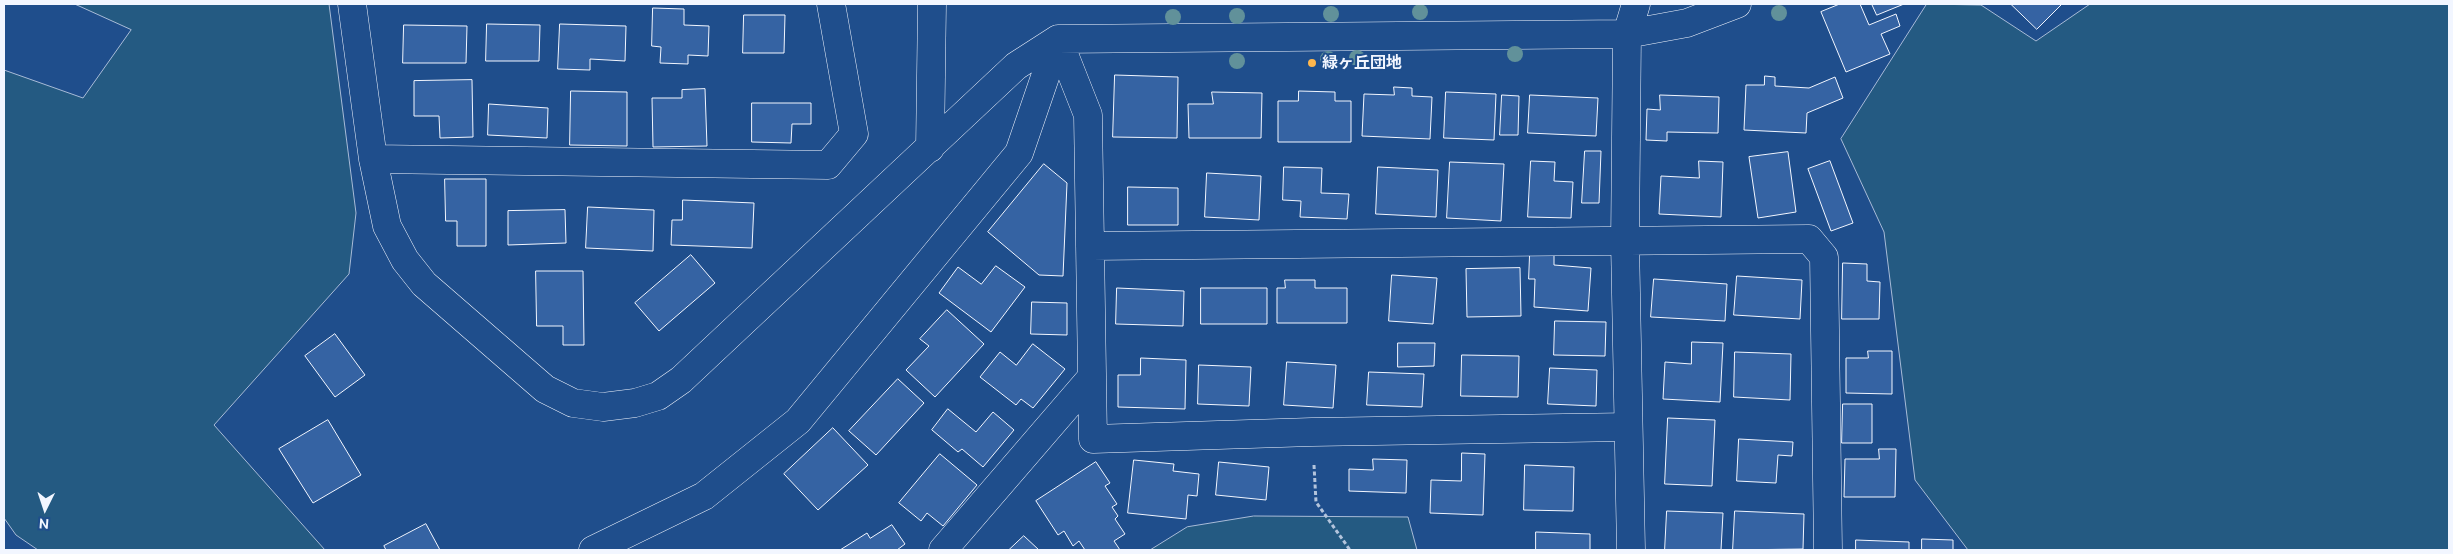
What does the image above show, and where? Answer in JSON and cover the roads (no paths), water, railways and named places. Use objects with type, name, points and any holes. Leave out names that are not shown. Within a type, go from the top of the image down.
[{"type":"street","points":[[352,4],[373,159],[387,226],[405,260],[424,284],[545,389],[573,403],[603,407],[635,403],[658,396],[681,380],[1016,66],[1058,39],[1627,34],[1687,23],[1738,4]]},
{"type":"street","points":[[373,159],[828,165],[854,134],[831,4]]},
{"type":"street","points":[[930,148],[932,4]]},
{"type":"street","points":[[1631,550],[1624,242],[1627,34],[1636,4]]},
{"type":"street","points":[[1058,39],[1088,115],[1092,246],[1093,439],[1312,432],[1628,427]]},
{"type":"street","points":[[592,550],[625,544],[704,496],[798,421],[1019,153],[1058,39]]},
{"type":"street","points":[[1092,246],[1809,239],[1824,257],[1828,550]]},
{"type":"street","points":[[943,550],[1092,377]]},
{"type":"place","name":"緑ヶ丘団地","points":[[1312,63]]}]
